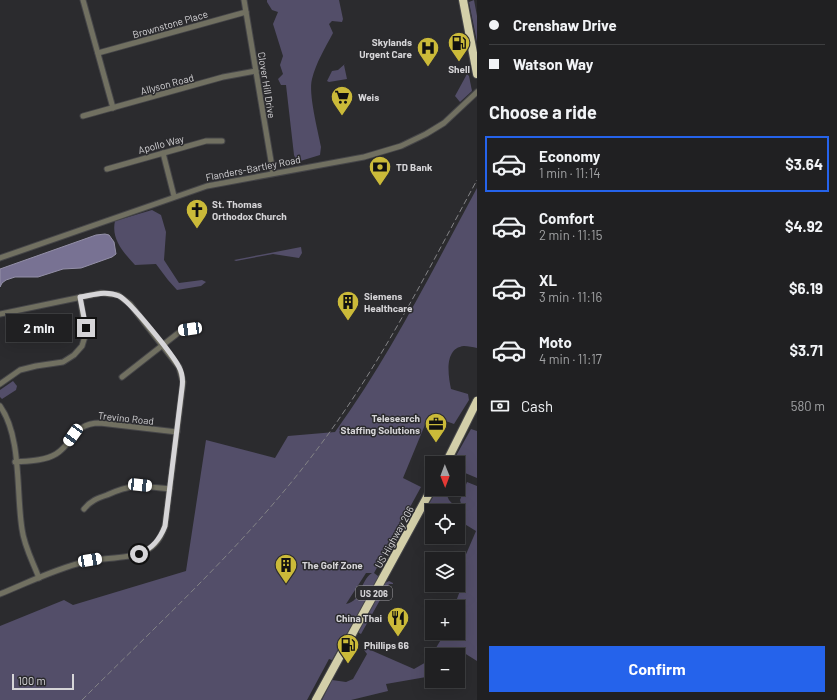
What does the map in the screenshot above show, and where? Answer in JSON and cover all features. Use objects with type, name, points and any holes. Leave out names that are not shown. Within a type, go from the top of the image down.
[{"type":"highway","points":[[463,0],[477,74]]},
{"type":"highway","points":[[450,456],[477,401]]},
{"type":"highway","name":"US Highway 206","points":[[316,700],[428,496]]},
{"type":"street","points":[[83,0],[113,108]]},
{"type":"street","name":"Clover Hill Drive","points":[[244,0],[273,173]]},
{"type":"street","name":"Brownstone Place","points":[[98,53],[246,12]]},
{"type":"street","name":"Allyson Road","points":[[83,116],[223,77],[256,71]]},
{"type":"street","name":"Flanders-Bartley Road","points":[[0,258],[174,196],[215,183],[364,157],[405,144],[444,123],[477,92]]},
{"type":"street","name":"Apollo Way","points":[[107,169],[206,141],[222,141]]},
{"type":"street","points":[[163,153],[174,196]]},
{"type":"street","points":[[0,314],[106,293],[121,297],[130,304],[179,367],[182,377],[177,432],[165,526],[158,541],[149,549],[133,556],[99,558],[79,563],[0,594]]},
{"type":"street","points":[[0,384],[20,370],[63,362],[74,355],[82,346],[86,333],[80,297]]},
{"type":"street","points":[[122,377],[182,330],[190,329]]},
{"type":"street","points":[[0,406],[11,426],[22,530],[40,578]]},
{"type":"street","name":"Trevino Road","points":[[15,462],[42,459],[55,455],[62,450],[76,431],[90,424],[100,423],[177,432]]},
{"type":"street","points":[[84,509],[93,500],[130,486],[140,485],[170,489]]},
{"type":"shaded area","points":[[267,0],[339,0],[343,19],[342,22],[332,21],[329,24],[333,33],[318,61],[312,79],[311,93],[321,147],[320,155],[297,162],[294,155],[286,85],[281,85],[278,79],[283,74],[280,65],[283,56],[273,24],[278,12],[272,10]]},
{"type":"shaded area","points":[[474,0],[477,16],[477,42],[469,2]]},
{"type":"shaded area","points":[[346,63],[344,65],[347,79],[327,81],[332,71],[338,70]]},
{"type":"shaded area","points":[[467,74],[469,76],[472,91],[460,102],[455,96]]},
{"type":"shaded area","points":[[477,188],[477,348],[464,346],[458,348],[450,357],[449,363],[451,389],[468,394],[469,400],[454,424],[429,415],[403,478],[421,487],[374,573],[378,576],[378,579],[332,660],[329,659],[307,700],[0,700],[0,626],[64,600],[73,605],[186,571],[206,440],[275,458],[288,436],[335,432],[355,403],[392,343],[427,282]],"holes":[[[366,573],[372,573],[365,580],[355,599],[346,604]]]},
{"type":"shaded area","points":[[152,210],[161,215],[166,232],[164,260],[179,283],[202,280],[206,282],[201,286],[177,290],[156,264],[135,265],[122,250],[116,239],[114,228],[115,221]]},
{"type":"shaded area","points":[[96,235],[109,235],[114,242],[116,254],[112,257],[81,268],[63,269],[38,277],[15,277],[6,280],[0,287],[0,269]]},
{"type":"shaded area","points":[[301,247],[302,253],[299,258],[273,254],[236,261],[234,260]]},
{"type":"shaded area","points":[[13,381],[17,386],[16,390],[2,399],[0,397],[0,390]]},
{"type":"shaded area","points":[[471,429],[477,431],[477,478],[465,473],[465,456],[456,456]]},
{"type":"shaded area","points":[[467,482],[477,486],[477,661],[465,654],[465,648],[436,648],[441,640],[465,640],[465,600],[457,600],[460,592],[465,592],[465,557],[476,531],[465,524],[465,504],[461,504],[460,500],[462,496],[465,496],[465,487]]},
{"type":"shaded area","points":[[434,496],[447,496],[453,504],[429,504]]},
{"type":"shaded area","points":[[389,581],[393,584],[389,584],[361,634],[359,633],[359,630],[385,583]]},
{"type":"shaded area","points":[[366,648],[414,669],[425,663],[425,677],[386,684],[388,691],[351,700],[322,700],[332,680],[346,682],[353,679],[367,654],[364,650]]},
{"type":"railway","points":[[82,700],[237,545],[294,479],[321,444],[364,381],[404,315],[477,180]]},
{"type":"place","name":"Shell","points":[[459,62]]},
{"type":"place","name":"Skylands Urgent Care","points":[[428,68]]},
{"type":"place","name":"Weis","points":[[342,116]]},
{"type":"place","name":"TD Bank","points":[[380,186]]},
{"type":"place","name":"St. Thomas Orthodox Church","points":[[197,230]]},
{"type":"place","name":"Siemens Healthcare","points":[[348,322]]},
{"type":"place","name":"Telesearch Staffing Solutions","points":[[436,444]]},
{"type":"place","name":"The Golf Zone","points":[[286,584]]},
{"type":"place","name":"China Thai","points":[[398,638]]},
{"type":"place","name":"Phillips 66","points":[[348,664]]},
{"type":"route","points":[[86,328],[80,297],[104,293],[118,295],[130,304],[167,350],[181,372],[182,388],[165,526],[158,541],[149,549],[139,554]]}]
